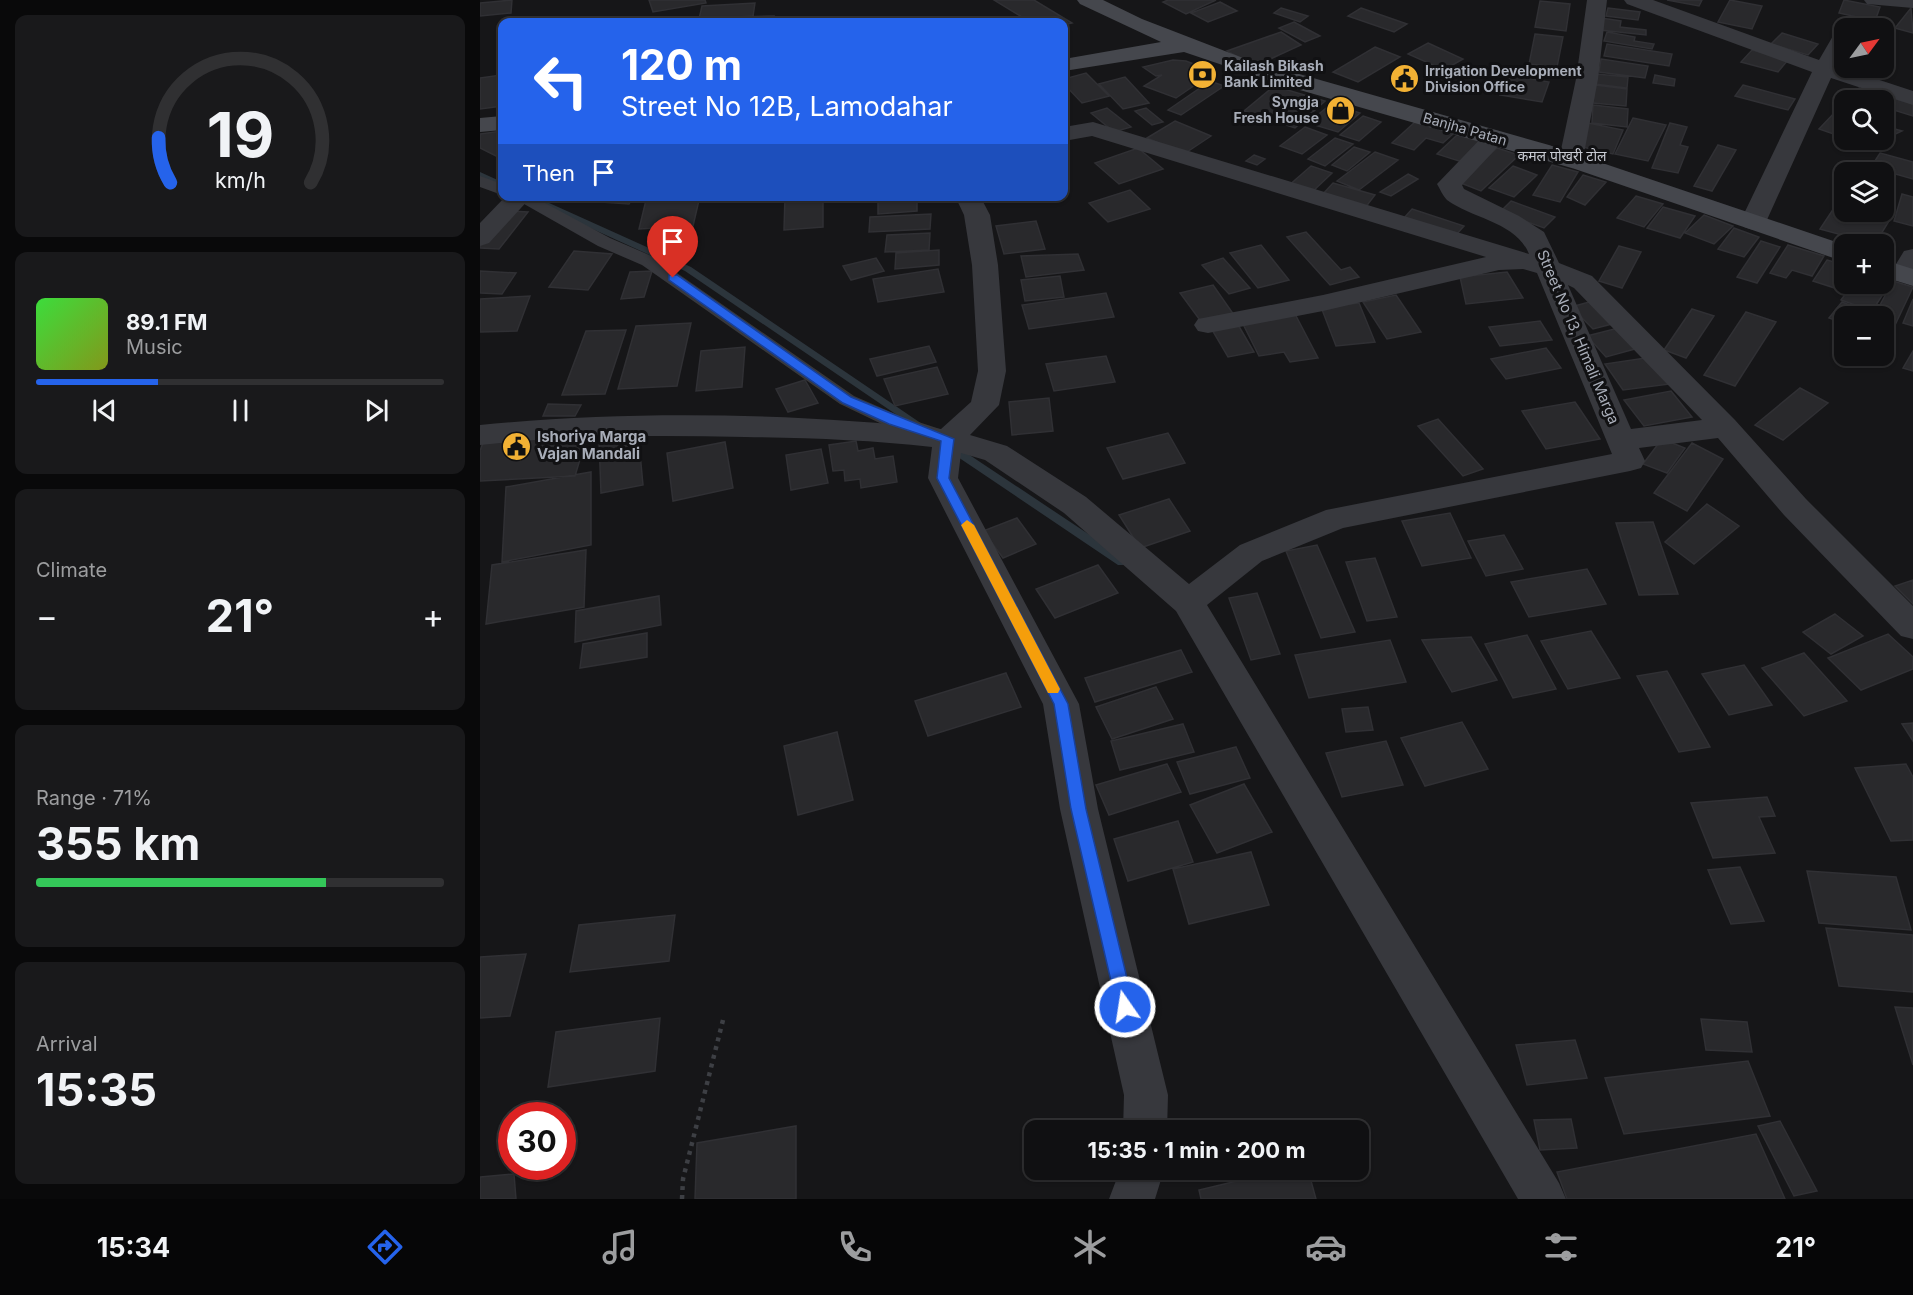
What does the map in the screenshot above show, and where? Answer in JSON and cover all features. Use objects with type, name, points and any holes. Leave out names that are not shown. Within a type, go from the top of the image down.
[{"type":"main road","name":"Banjha Patan","points":[[1087,0],[1115,15],[1184,45],[1353,98],[1571,159],[1834,250]]},
{"type":"main road","points":[[1068,64],[1184,45]]},
{"type":"main road","points":[[480,125],[498,123]]},
{"type":"street","points":[[1571,159],[1587,79],[1597,0]]},
{"type":"street","points":[[1634,0],[1824,69],[1913,98]]},
{"type":"street","points":[[1874,0],[1913,2]]},
{"type":"street","points":[[1753,222],[1824,69],[1834,52]]},
{"type":"street","points":[[1068,133],[1093,129],[1547,267],[1583,282],[1725,427],[1795,507],[1913,627]]},
{"type":"street","name":"Street No 13, Himali Marga","points":[[1495,137],[1449,184],[1455,194],[1510,221],[1535,237],[1626,450]]},
{"type":"street","points":[[480,238],[515,201]]},
{"type":"street","points":[[970,201],[977,215],[985,265],[986,311],[992,371],[985,405],[948,439],[943,478],[1061,704],[1079,809],[1146,1095],[1145,1120]]},
{"type":"street","points":[[1208,325],[1323,303],[1499,262],[1547,267]]},
{"type":"street","points":[[480,435],[546,428],[685,426],[866,430],[948,439],[996,453],[1075,505],[1188,602],[1543,1199]]},
{"type":"street","points":[[1188,602],[1251,552],[1337,518],[1725,427]]},
{"type":"street","points":[[1132,1199],[1139,1180]]},
{"type":"lane","points":[[480,181],[498,188]]},
{"type":"lane","points":[[527,201],[604,242],[648,261],[847,400],[893,421],[948,439]]},
{"type":"path","points":[[682,1199],[683,1179],[724,1016]]},
{"type":"building","points":[[512,0],[511,13],[480,16],[480,3]]},
{"type":"building","points":[[649,0],[705,0],[706,3],[653,12]]},
{"type":"building","points":[[994,0],[1034,0],[1064,18],[1023,18]]},
{"type":"building","points":[[1168,0],[1216,0],[1186,14],[1163,2]]},
{"type":"building","points":[[1667,0],[1702,0],[1699,6]]},
{"type":"building","points":[[1730,0],[1762,6],[1752,29],[1718,22]]},
{"type":"building","points":[[1844,0],[1880,7],[1876,18],[1862,18],[1839,13]]},
{"type":"building","points":[[1540,1],[1570,4],[1566,31],[1535,27]]},
{"type":"building","points":[[1220,2],[1237,11],[1208,22],[1191,13]]},
{"type":"building","points":[[755,3],[753,16],[699,18],[702,6]]},
{"type":"building","points":[[1281,8],[1308,16],[1300,22],[1274,13]]},
{"type":"building","points":[[1361,8],[1407,24],[1394,32],[1348,16]]},
{"type":"building","points":[[1608,8],[1640,12],[1638,20],[1606,16]]},
{"type":"building","points":[[1911,8],[1913,33],[1895,28]]},
{"type":"building","points":[[774,16],[773,18],[739,17]]},
{"type":"building","points":[[1601,18],[1621,21],[1620,27],[1646,30],[1646,35],[1600,30]]},
{"type":"building","points":[[1294,22],[1320,36],[1305,42],[1279,28]]},
{"type":"building","points":[[1281,32],[1301,45],[1255,66],[1227,51]]},
{"type":"building","points":[[1607,32],[1635,37],[1634,41],[1654,44],[1652,49],[1604,41]]},
{"type":"building","points":[[1782,33],[1818,44],[1808,55],[1771,44]]},
{"type":"building","points":[[1535,34],[1563,37],[1557,67],[1529,64]]},
{"type":"building","points":[[1428,43],[1463,59],[1444,70],[1408,54]]},
{"type":"building","points":[[1607,44],[1672,54],[1669,66],[1604,56]]},
{"type":"building","points":[[1375,47],[1400,57],[1358,82],[1333,72]]},
{"type":"building","points":[[1752,50],[1788,60],[1778,72],[1741,62]]},
{"type":"building","points":[[1601,59],[1648,66],[1645,78],[1599,72]]},
{"type":"building","points":[[1173,60],[1186,61],[1214,72],[1176,98],[1144,86],[1162,75],[1156,76],[1143,67]]},
{"type":"building","points":[[1086,73],[1109,96],[1082,103],[1068,88],[1068,78]]},
{"type":"building","points":[[1596,74],[1628,77],[1627,88],[1595,84]]},
{"type":"building","points":[[498,75],[498,107],[480,109],[480,78]]},
{"type":"building","points":[[1508,75],[1549,82],[1542,102],[1500,95]]},
{"type":"building","points":[[1655,75],[1675,79],[1674,86],[1653,83]]},
{"type":"building","points":[[1125,77],[1149,103],[1123,109],[1099,84]]},
{"type":"building","points":[[1210,81],[1224,86],[1181,115],[1168,110]]},
{"type":"building","points":[[1595,85],[1627,89],[1626,106],[1593,103]]},
{"type":"building","points":[[1743,85],[1795,99],[1788,110],[1735,96]]},
{"type":"building","points":[[1274,86],[1325,101],[1295,128],[1244,111]]},
{"type":"building","points":[[1894,98],[1913,104],[1913,116],[1894,110]]},
{"type":"building","points":[[1331,104],[1360,113],[1338,132],[1308,123]]},
{"type":"building","points":[[1593,105],[1628,109],[1627,127],[1592,123]]},
{"type":"building","points":[[1107,108],[1131,127],[1114,132],[1091,113]]},
{"type":"building","points":[[1146,108],[1163,122],[1152,125],[1135,111]]},
{"type":"building","points":[[1834,113],[1834,134],[1819,129]]},
{"type":"building","points":[[1363,116],[1381,122],[1359,141],[1340,135]]},
{"type":"building","points":[[1633,118],[1666,125],[1648,161],[1615,154]]},
{"type":"building","points":[[1175,121],[1211,136],[1184,154],[1147,138]]},
{"type":"building","points":[[1416,121],[1454,133],[1443,143],[1426,138],[1414,150],[1392,143]]},
{"type":"building","points":[[1588,123],[1623,130],[1613,154],[1578,146]]},
{"type":"building","points":[[1670,123],[1687,127],[1680,145],[1688,147],[1678,173],[1652,168]]},
{"type":"building","points":[[1305,127],[1327,135],[1302,154],[1280,146]]},
{"type":"building","points":[[1894,129],[1902,131],[1894,135]]},
{"type":"building","points":[[498,132],[498,157],[480,148],[480,134]]},
{"type":"building","points":[[1457,135],[1482,142],[1462,162],[1437,154]]},
{"type":"building","points":[[1335,138],[1353,144],[1325,166],[1308,159]]},
{"type":"building","points":[[1718,145],[1736,150],[1712,191],[1694,186]]},
{"type":"building","points":[[1354,147],[1370,152],[1347,171],[1332,165]]},
{"type":"building","points":[[1138,148],[1163,169],[1119,184],[1095,163]]},
{"type":"building","points":[[1497,148],[1519,155],[1481,191],[1458,182]]},
{"type":"building","points":[[1375,152],[1398,160],[1359,190],[1337,181]]},
{"type":"building","points":[[1880,153],[1913,162],[1913,179],[1894,174],[1894,162],[1874,162]]},
{"type":"building","points":[[1254,155],[1265,159],[1257,165],[1246,161]]},
{"type":"building","points":[[1552,165],[1578,172],[1560,202],[1533,195]]},
{"type":"building","points":[[1311,166],[1332,173],[1309,195],[1287,187]]},
{"type":"building","points":[[1513,166],[1537,175],[1514,197],[1489,188]]},
{"type":"building","points":[[1408,174],[1418,179],[1391,196],[1380,192]]},
{"type":"building","points":[[1583,175],[1606,182],[1585,205],[1567,197]]},
{"type":"building","points":[[1333,183],[1375,195],[1365,208],[1322,195]]},
{"type":"building","points":[[1130,190],[1150,209],[1108,222],[1089,203]]},
{"type":"building","points":[[1902,194],[1913,197],[1913,226],[1894,221]]},
{"type":"building","points":[[1636,196],[1663,204],[1644,227],[1617,218]]},
{"type":"building","points":[[587,201],[631,201],[629,204]]},
{"type":"building","points":[[646,201],[699,201],[693,226],[639,229]]},
{"type":"building","points":[[785,201],[823,201],[823,227],[784,230]]},
{"type":"building","points":[[878,201],[917,201],[917,211],[878,214]]},
{"type":"building","points":[[1511,201],[1555,217],[1544,228],[1500,212]]},
{"type":"building","points":[[1663,207],[1695,216],[1680,238],[1647,228]]},
{"type":"building","points":[[1834,208],[1834,222],[1888,222],[1881,234],[1838,234],[1820,229]]},
{"type":"building","points":[[1412,209],[1464,226],[1456,235],[1404,218]]},
{"type":"building","points":[[506,211],[528,212],[499,249],[480,248],[480,243]]},
{"type":"building","points":[[931,214],[930,229],[869,232],[870,217]]},
{"type":"building","points":[[1704,215],[1733,226],[1714,244],[1685,233]]},
{"type":"building","points":[[1036,221],[1045,249],[1004,254],[996,226]]},
{"type":"building","points":[[1734,228],[1759,237],[1744,257],[1718,249]]},
{"type":"building","points":[[1306,232],[1341,270],[1350,267],[1359,277],[1330,285],[1287,237]]},
{"type":"building","points":[[930,233],[929,250],[885,252],[887,235]]},
{"type":"building","points":[[1761,241],[1780,247],[1757,283],[1737,277]]},
{"type":"building","points":[[1261,245],[1289,280],[1258,288],[1230,253]]},
{"type":"building","points":[[1788,245],[1824,256],[1812,276],[1792,270],[1786,278],[1770,273]]},
{"type":"building","points":[[1619,246],[1641,252],[1622,288],[1599,281]]},
{"type":"building","points":[[939,250],[939,265],[895,269],[896,253]]},
{"type":"building","points":[[574,251],[612,254],[588,290],[549,287]]},
{"type":"building","points":[[1078,254],[1084,270],[1026,277],[1021,256]]},
{"type":"building","points":[[876,258],[884,271],[851,280],[843,266]]},
{"type":"building","points":[[1223,258],[1250,288],[1229,294],[1202,265]]},
{"type":"building","points":[[1827,260],[1834,262],[1834,288],[1813,281]]},
{"type":"building","points":[[938,269],[944,292],[878,302],[873,279]]},
{"type":"building","points":[[480,271],[516,273],[502,294],[480,293]]},
{"type":"building","points":[[652,271],[644,297],[621,299],[630,272]]},
{"type":"building","points":[[1507,272],[1523,298],[1466,304],[1460,277]]},
{"type":"building","points":[[1060,276],[1064,297],[1025,301],[1021,280]]},
{"type":"building","points":[[1894,281],[1913,287],[1895,325],[1894,306],[1879,306],[1886,294],[1894,294]]},
{"type":"building","points":[[1213,285],[1234,315],[1202,323],[1180,293]]},
{"type":"building","points":[[1106,293],[1114,317],[1029,329],[1022,305]]},
{"type":"building","points":[[1846,294],[1883,294],[1875,306],[1858,306],[1841,300]]},
{"type":"building","points":[[1396,295],[1421,332],[1387,339],[1363,302]]},
{"type":"building","points":[[530,296],[517,331],[480,332],[480,299]]},
{"type":"building","points":[[1913,299],[1913,326],[1903,323]]},
{"type":"building","points":[[1589,302],[1612,324],[1593,329],[1571,307]]},
{"type":"building","points":[[1842,302],[1853,306],[1839,306]]},
{"type":"building","points":[[1359,303],[1375,342],[1336,346],[1321,307]]},
{"type":"building","points":[[1692,309],[1714,316],[1686,358],[1664,350]]},
{"type":"building","points":[[1294,312],[1318,358],[1290,362],[1284,352],[1259,356],[1243,324]]},
{"type":"building","points":[[1746,312],[1776,322],[1735,386],[1704,375]]},
{"type":"building","points":[[1540,321],[1552,340],[1500,346],[1489,327]]},
{"type":"building","points":[[691,323],[677,386],[618,389],[636,326]]},
{"type":"building","points":[[1237,323],[1254,352],[1228,357],[1211,328]]},
{"type":"building","points":[[1622,327],[1642,347],[1606,357],[1587,336]]},
{"type":"building","points":[[626,330],[605,394],[562,395],[586,331]]},
{"type":"building","points":[[929,346],[936,362],[877,376],[870,359]]},
{"type":"building","points":[[745,347],[742,387],[696,391],[701,351]]},
{"type":"building","points":[[1546,348],[1561,368],[1506,379],[1491,359]]},
{"type":"building","points":[[1913,351],[1913,371],[1903,368]]},
{"type":"building","points":[[1106,356],[1115,382],[1054,391],[1046,364]]},
{"type":"building","points":[[1652,357],[1670,384],[1623,390],[1605,364]]},
{"type":"building","points":[[937,367],[948,394],[895,406],[884,379]]},
{"type":"building","points":[[805,380],[818,403],[788,412],[776,389]]},
{"type":"building","points":[[1800,388],[1828,403],[1783,440],[1755,425]]},
{"type":"building","points":[[1671,391],[1692,417],[1644,426],[1624,400]]},
{"type":"building","points":[[1049,398],[1053,431],[1012,435],[1009,402]]},
{"type":"building","points":[[1575,402],[1600,439],[1546,449],[1522,411]]},
{"type":"building","points":[[548,404],[581,405],[575,416],[543,416]]},
{"type":"building","points":[[1438,419],[1483,469],[1463,476],[1418,426]]},
{"type":"building","points":[[638,432],[643,485],[601,493],[599,440]]},
{"type":"building","points":[[1168,433],[1185,463],[1123,479],[1107,448]]},
{"type":"building","points":[[587,436],[575,476],[480,481],[480,451],[484,440]]},
{"type":"building","points":[[1662,439],[1685,448],[1667,473],[1643,464]]},
{"type":"building","points":[[856,441],[858,451],[873,448],[875,459],[893,456],[897,482],[861,488],[860,479],[845,481],[844,470],[833,471],[829,445]]},
{"type":"building","points":[[725,442],[733,488],[673,501],[667,453]]},
{"type":"building","points":[[1692,443],[1723,459],[1687,511],[1654,493]]},
{"type":"building","points":[[821,449],[828,483],[791,490],[786,455]]},
{"type":"building","points":[[591,472],[591,545],[502,562],[506,487]]},
{"type":"building","points":[[1169,499],[1190,531],[1140,548],[1119,515]]},
{"type":"building","points":[[1707,504],[1739,526],[1694,564],[1665,542]]},
{"type":"building","points":[[1450,513],[1471,558],[1422,566],[1402,521]]},
{"type":"building","points":[[1017,518],[1036,544],[1003,558],[983,531]]},
{"type":"building","points":[[1653,522],[1678,594],[1639,595],[1616,523]]},
{"type":"building","points":[[1504,535],[1523,569],[1486,576],[1468,541]]},
{"type":"building","points":[[1317,545],[1355,632],[1321,638],[1286,551]]},
{"type":"building","points":[[586,550],[584,607],[486,624],[492,565]]},
{"type":"building","points":[[1375,558],[1397,617],[1367,621],[1346,562]]},
{"type":"building","points":[[1098,565],[1118,593],[1055,618],[1036,589]]},
{"type":"building","points":[[1587,569],[1606,604],[1529,617],[1511,582]]},
{"type":"building","points":[[1913,580],[1913,604],[1895,586]]},
{"type":"building","points":[[1257,593],[1280,654],[1251,660],[1229,598]]},
{"type":"building","points":[[659,596],[661,625],[575,642],[576,611]]},
{"type":"building","points":[[1835,614],[1863,636],[1831,654],[1803,632]]},
{"type":"building","points":[[1591,631],[1620,678],[1568,689],[1541,641]]},
{"type":"building","points":[[647,633],[647,657],[580,668],[583,644]]},
{"type":"building","points":[[1888,634],[1913,657],[1913,669],[1861,690],[1828,658]]},
{"type":"building","points":[[1527,635],[1556,689],[1513,698],[1485,644]]},
{"type":"building","points":[[1471,637],[1497,680],[1452,692],[1422,640]]},
{"type":"building","points":[[1390,640],[1406,682],[1309,698],[1295,655]]},
{"type":"building","points":[[1181,650],[1192,672],[1095,702],[1085,678]]},
{"type":"building","points":[[1804,653],[1847,701],[1804,716],[1762,668]]},
{"type":"building","points":[[1744,665],[1772,705],[1729,715],[1702,674]]},
{"type":"building","points":[[1667,671],[1710,747],[1679,752],[1637,676]]},
{"type":"building","points":[[1006,673],[1021,707],[928,736],[915,701]]},
{"type":"building","points":[[1156,687],[1173,719],[1112,739],[1096,707]]},
{"type":"building","points":[[1368,707],[1373,730],[1346,732],[1342,709]]},
{"type":"building","points":[[1462,722],[1488,769],[1425,786],[1401,738]]},
{"type":"building","points":[[1913,723],[1913,741],[1902,724]]},
{"type":"building","points":[[1183,724],[1194,752],[1120,770],[1111,741]]},
{"type":"building","points":[[837,732],[853,800],[798,815],[784,746]]},
{"type":"building","points":[[1386,741],[1403,785],[1342,797],[1326,753]]},
{"type":"building","points":[[1236,747],[1250,778],[1190,794],[1177,762]]},
{"type":"building","points":[[1167,764],[1181,792],[1109,815],[1096,785]]},
{"type":"building","points":[[1906,764],[1913,777],[1913,840],[1891,841],[1855,768]]},
{"type":"building","points":[[1244,784],[1272,832],[1217,853],[1190,805]]},
{"type":"building","points":[[1767,797],[1775,816],[1759,817],[1775,853],[1713,858],[1691,803]]},
{"type":"building","points":[[1178,821],[1193,862],[1128,881],[1114,839]]},
{"type":"building","points":[[1251,852],[1269,905],[1189,924],[1173,869]]},
{"type":"building","points":[[1740,867],[1764,921],[1731,924],[1708,870]]},
{"type":"building","points":[[1807,871],[1896,877],[1911,930],[1819,923]]},
{"type":"building","points":[[675,915],[669,961],[570,972],[579,925]]},
{"type":"building","points":[[1826,928],[1913,935],[1913,992],[1839,986]]},
{"type":"building","points":[[526,954],[510,1016],[480,1018],[480,957]]},
{"type":"building","points":[[1895,1007],[1913,1008],[1913,1065]]},
{"type":"building","points":[[660,1018],[655,1071],[548,1087],[556,1032]]},
{"type":"building","points":[[1701,1019],[1747,1022],[1752,1052],[1706,1050]]},
{"type":"building","points":[[1575,1040],[1587,1078],[1527,1085],[1516,1045]]},
{"type":"building","points":[[1748,1061],[1770,1116],[1624,1134],[1605,1078]]},
{"type":"building","points":[[1571,1119],[1577,1148],[1540,1150],[1534,1120]]},
{"type":"building","points":[[1780,1121],[1817,1191],[1794,1196],[1758,1126]]},
{"type":"building","points":[[796,1126],[796,1199],[695,1199],[697,1143]]},
{"type":"building","points":[[1756,1134],[1785,1199],[1567,1199],[1557,1172]]},
{"type":"building","points":[[498,1175],[498,1180],[514,1180],[516,1199],[480,1199],[480,1177]]},
{"type":"building","points":[[1241,1180],[1311,1180],[1316,1199],[1201,1199],[1199,1190]]},
{"type":"waterway","points":[[480,175],[498,183]]},
{"type":"waterway","points":[[547,205],[688,269],[923,428]]},
{"type":"waterway","points":[[947,444],[1122,562]]},
{"type":"slow traffic","points":[[967,525],[1053,689]]},
{"type":"place","name":"Kailash Bikash Bank Limited","points":[[1203,74]]},
{"type":"place","name":"Irrigation Development Division Office","points":[[1404,79]]},
{"type":"place","name":"Syngja Fresh House","points":[[1340,110]]},
{"type":"place","name":"Ishoriya Marga Vajan Mandali","points":[[516,446]]},
{"type":"district","name":"कमल पोखरी टोल","points":[[1562,156]]},
{"type":"route","points":[[673,278],[847,400],[893,421],[948,439],[943,478],[1061,704],[1079,809],[1125,1007]]}]
